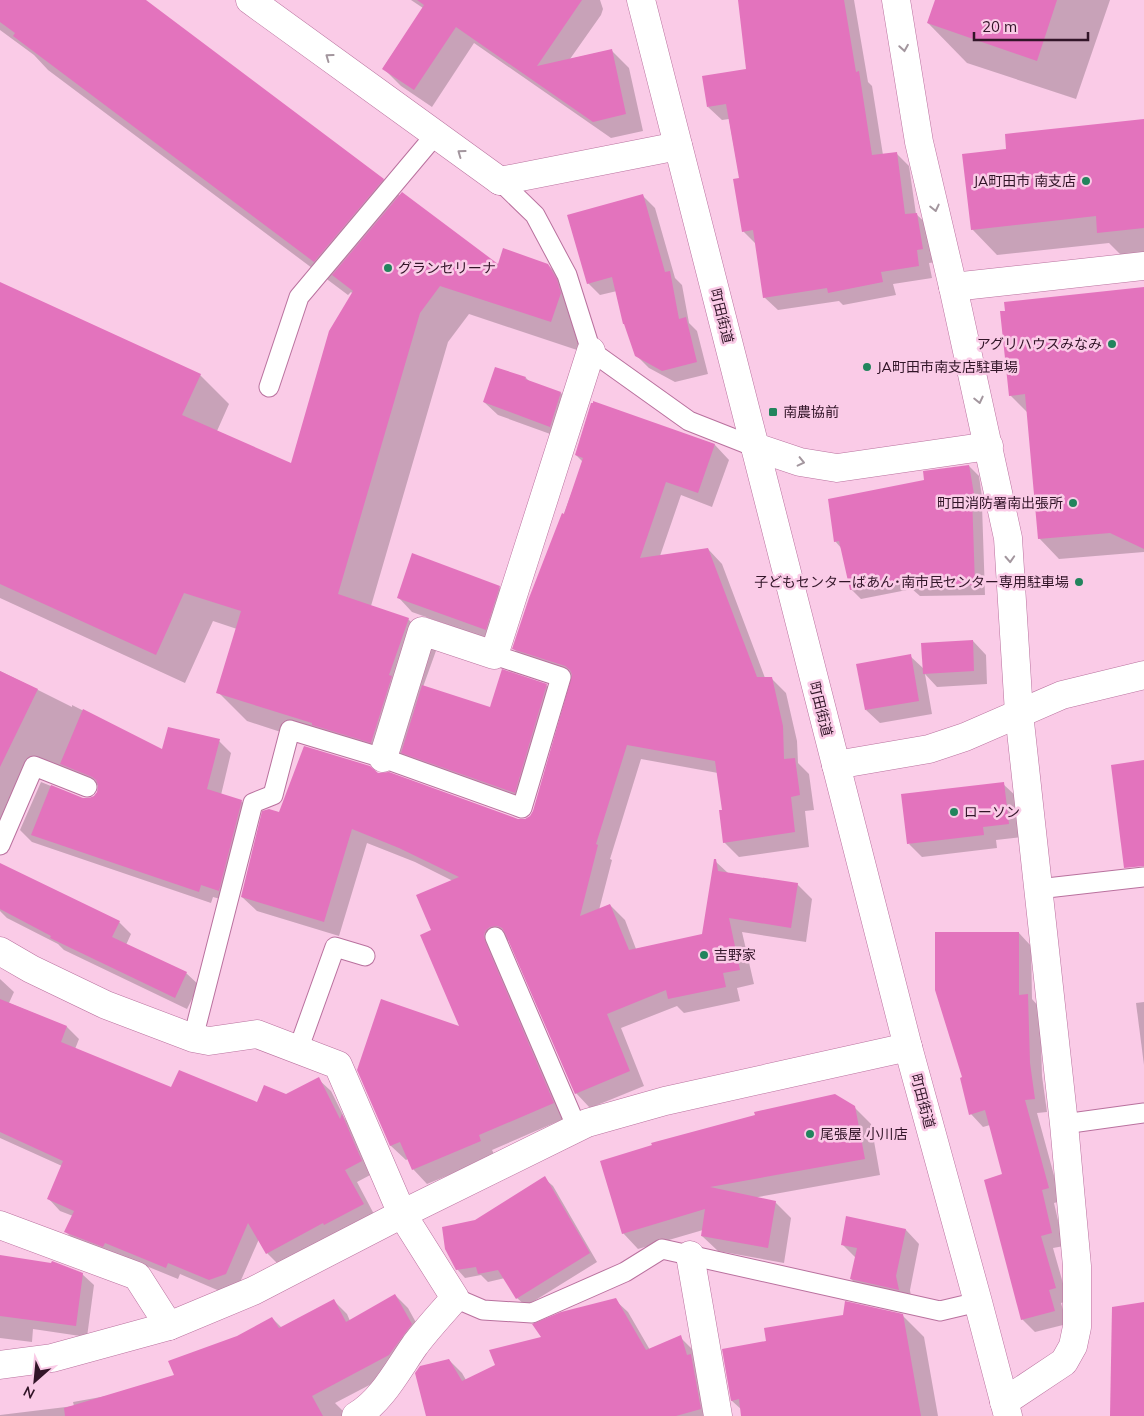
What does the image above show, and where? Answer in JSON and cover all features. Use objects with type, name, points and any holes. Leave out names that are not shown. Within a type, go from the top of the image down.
[{"type":"street","points":[[250,0],[500,181],[678,146]]},
{"type":"street","name":"町田街道","points":[[641,0],[908,1047],[1006,1409]]},
{"type":"street","points":[[896,0],[919,142],[989,446],[1008,538],[1019,713],[1064,1124],[1077,1266],[1077,1327],[1073,1346],[1064,1362],[1006,1409]]},
{"type":"street","points":[[953,287],[1144,266]]},
{"type":"street","points":[[383,758],[422,631],[494,655],[591,351]]},
{"type":"street","points":[[755,447],[800,462],[837,468],[989,446]]},
{"type":"street","points":[[836,765],[929,749],[965,737],[1062,695],[1144,675]]},
{"type":"street","points":[[0,951],[31,969],[106,1005],[193,1038],[209,1040],[256,1034],[338,1065],[402,1214],[455,1298],[416,1344],[390,1383],[363,1412],[356,1416]]},
{"type":"street","points":[[0,1365],[52,1358],[169,1326],[254,1291],[402,1214],[587,1123],[665,1101],[908,1047]]},
{"type":"street","points":[[0,1225],[137,1276],[169,1326]]},
{"type":"street","points":[[690,1255],[718,1416]]},
{"type":"lane","points":[[269,387],[299,298],[436,134]]},
{"type":"lane","points":[[500,181],[535,215],[563,266],[591,351],[688,420],[755,447]]},
{"type":"lane","points":[[193,1038],[253,803],[273,795],[290,730],[383,758],[522,808],[561,677],[494,655]]},
{"type":"lane","points":[[0,844],[34,766],[87,787]]},
{"type":"lane","points":[[1038,889],[1144,877]]},
{"type":"lane","points":[[495,937],[577,1128]]},
{"type":"lane","points":[[298,1050],[336,947],[365,956]]},
{"type":"lane","points":[[1064,1124],[1144,1113]]},
{"type":"lane","points":[[455,1298],[483,1310],[532,1313],[625,1272],[662,1249],[940,1311],[978,1302]]},
{"type":"building","points":[[0,0],[146,0],[384,179],[314,262],[13,36],[15,33],[0,22]]},
{"type":"building","points":[[417,0],[582,0],[537,66],[612,49],[626,114],[593,122],[456,27],[414,90],[382,69],[424,5]]},
{"type":"building","points":[[738,0],[844,0],[856,72],[859,71],[872,155],[897,152],[905,214],[917,213],[923,249],[917,250],[919,266],[881,272],[883,282],[828,293],[827,288],[763,298],[753,230],[742,232],[733,179],[739,178],[726,104],[707,107],[702,76],[746,69]]},
{"type":"building","points":[[935,0],[1057,0],[1037,61],[927,23]]},
{"type":"building","points":[[1144,119],[1144,228],[1097,233],[1096,216],[971,230],[962,154],[1006,149],[1005,134]]},
{"type":"building","points":[[402,192],[498,264],[503,248],[548,264],[557,279],[561,293],[551,322],[440,286],[420,313],[338,594],[409,618],[389,675],[392,676],[371,743],[216,693],[241,611],[184,593],[156,655],[0,584],[0,282],[201,374],[182,415],[291,463],[329,331],[353,291],[332,275]]},
{"type":"building","points":[[643,194],[665,272],[670,271],[679,319],[686,317],[697,362],[662,371],[635,356],[623,324],[612,277],[587,284],[567,215]]},
{"type":"building","points":[[1144,287],[1144,549],[1110,533],[1038,539],[1025,394],[1009,396],[1000,311],[1005,311],[1004,302]]},
{"type":"building","points":[[495,367],[526,377],[525,379],[561,392],[550,427],[483,402]]},
{"type":"building","points":[[593,401],[715,444],[698,493],[666,482],[640,558],[708,548],[757,677],[772,677],[783,726],[784,759],[795,758],[800,795],[791,797],[795,832],[723,843],[719,810],[722,810],[715,761],[627,745],[596,844],[598,845],[580,916],[610,904],[629,950],[702,934],[714,859],[716,859],[718,871],[798,883],[791,928],[729,918],[740,970],[723,973],[726,987],[668,999],[666,990],[607,1014],[630,1071],[575,1094],[505,933],[502,928],[497,926],[490,927],[484,935],[485,941],[554,1103],[479,1135],[481,1141],[412,1170],[400,1142],[390,1146],[357,1070],[381,999],[459,1026],[420,935],[431,930],[416,895],[459,877],[399,848],[352,829],[324,922],[241,897],[262,811],[269,809],[279,812],[304,746],[370,766],[378,773],[389,772],[518,819],[525,819],[530,816],[572,675],[565,666],[512,649],[529,598],[562,513],[564,514],[583,458],[575,455]]},
{"type":"building","points":[[969,465],[974,494],[972,495],[975,585],[908,587],[908,578],[850,590],[839,541],[834,542],[828,499],[924,480],[923,471]]},
{"type":"building","points":[[412,553],[500,586],[486,630],[397,598]]},
{"type":"building","points":[[973,640],[974,671],[923,674],[921,643]]},
{"type":"building","points":[[911,654],[919,701],[865,710],[856,664]]},
{"type":"building","points":[[502,669],[547,684],[515,793],[401,753],[422,685],[490,707]]},
{"type":"building","points":[[0,671],[38,689],[0,767]]},
{"type":"building","points":[[83,709],[162,749],[168,727],[220,739],[207,789],[242,800],[219,891],[201,885],[199,892],[31,835],[51,785],[83,798],[94,796],[97,792],[98,785],[96,780],[60,764]]},
{"type":"building","points":[[1144,760],[1144,866],[1124,868],[1111,765]]},
{"type":"building","points":[[1004,782],[1009,824],[983,827],[984,835],[907,844],[901,794]]},
{"type":"building","points":[[0,863],[120,921],[112,937],[187,972],[175,998],[50,938],[51,936],[0,909]]},
{"type":"building","points":[[935,932],[1019,932],[1019,995],[1028,994],[1030,1063],[1035,1099],[1025,1100],[1049,1188],[1042,1190],[1052,1233],[1041,1236],[1056,1288],[1049,1290],[1055,1311],[1021,1320],[984,1180],[1002,1174],[985,1110],[969,1115],[960,1078],[962,1077],[935,990]]},
{"type":"building","points":[[0,999],[67,1026],[61,1042],[171,1087],[179,1070],[257,1102],[264,1085],[286,1094],[319,1077],[340,1119],[342,1114],[362,1161],[345,1170],[364,1204],[324,1225],[323,1223],[266,1254],[248,1223],[226,1274],[209,1280],[168,1263],[166,1268],[105,1243],[103,1247],[64,1232],[74,1211],[47,1199],[63,1161],[0,1132]]},
{"type":"building","points":[[835,1094],[855,1106],[865,1159],[710,1187],[776,1201],[768,1248],[701,1236],[705,1209],[622,1234],[600,1161],[652,1145],[651,1143],[755,1115],[754,1112]]},
{"type":"building","points":[[545,1176],[590,1253],[516,1299],[498,1270],[478,1274],[476,1267],[456,1270],[445,1249],[442,1227],[475,1220]]},
{"type":"building","points":[[846,1216],[906,1229],[896,1276],[899,1290],[850,1279],[857,1248],[841,1245]]},
{"type":"building","points":[[0,1255],[51,1263],[52,1261],[83,1273],[76,1326],[0,1316]]},
{"type":"building","points":[[395,1294],[412,1324],[389,1355],[312,1396],[323,1416],[65,1416],[64,1408],[174,1375],[168,1361],[237,1336],[272,1317],[279,1328],[334,1299],[346,1322]]},
{"type":"building","points":[[616,1298],[646,1350],[681,1335],[687,1355],[691,1354],[701,1409],[676,1416],[426,1416],[415,1373],[420,1366],[449,1359],[462,1381],[495,1365],[489,1350],[541,1337],[532,1324],[561,1312]]},
{"type":"building","points":[[845,1301],[903,1314],[921,1416],[741,1416],[739,1399],[731,1401],[722,1349],[766,1341],[764,1328],[843,1315]]},
{"type":"building","points":[[1144,1302],[1144,1416],[1110,1416],[1112,1307]]},
{"type":"place","name":"JA町田市 南支店","points":[[1086,181]]},
{"type":"place","name":"グランセリーナ","points":[[388,268]]},
{"type":"place","name":"アグリハウスみなみ","points":[[1112,344]]},
{"type":"place","name":"JA町田市南支店駐車場","points":[[867,367]]},
{"type":"place","name":"南農協前","points":[[773,412]]},
{"type":"place","name":"町田消防署南出張所","points":[[1073,503]]},
{"type":"place","name":"子どもセンターばあん･南市民センター専用駐車場","points":[[1079,582]]},
{"type":"place","name":"ローソン","points":[[954,812]]},
{"type":"place","name":"吉野家","points":[[704,955]]},
{"type":"place","name":"尾張屋 小川店","points":[[810,1134]]}]
